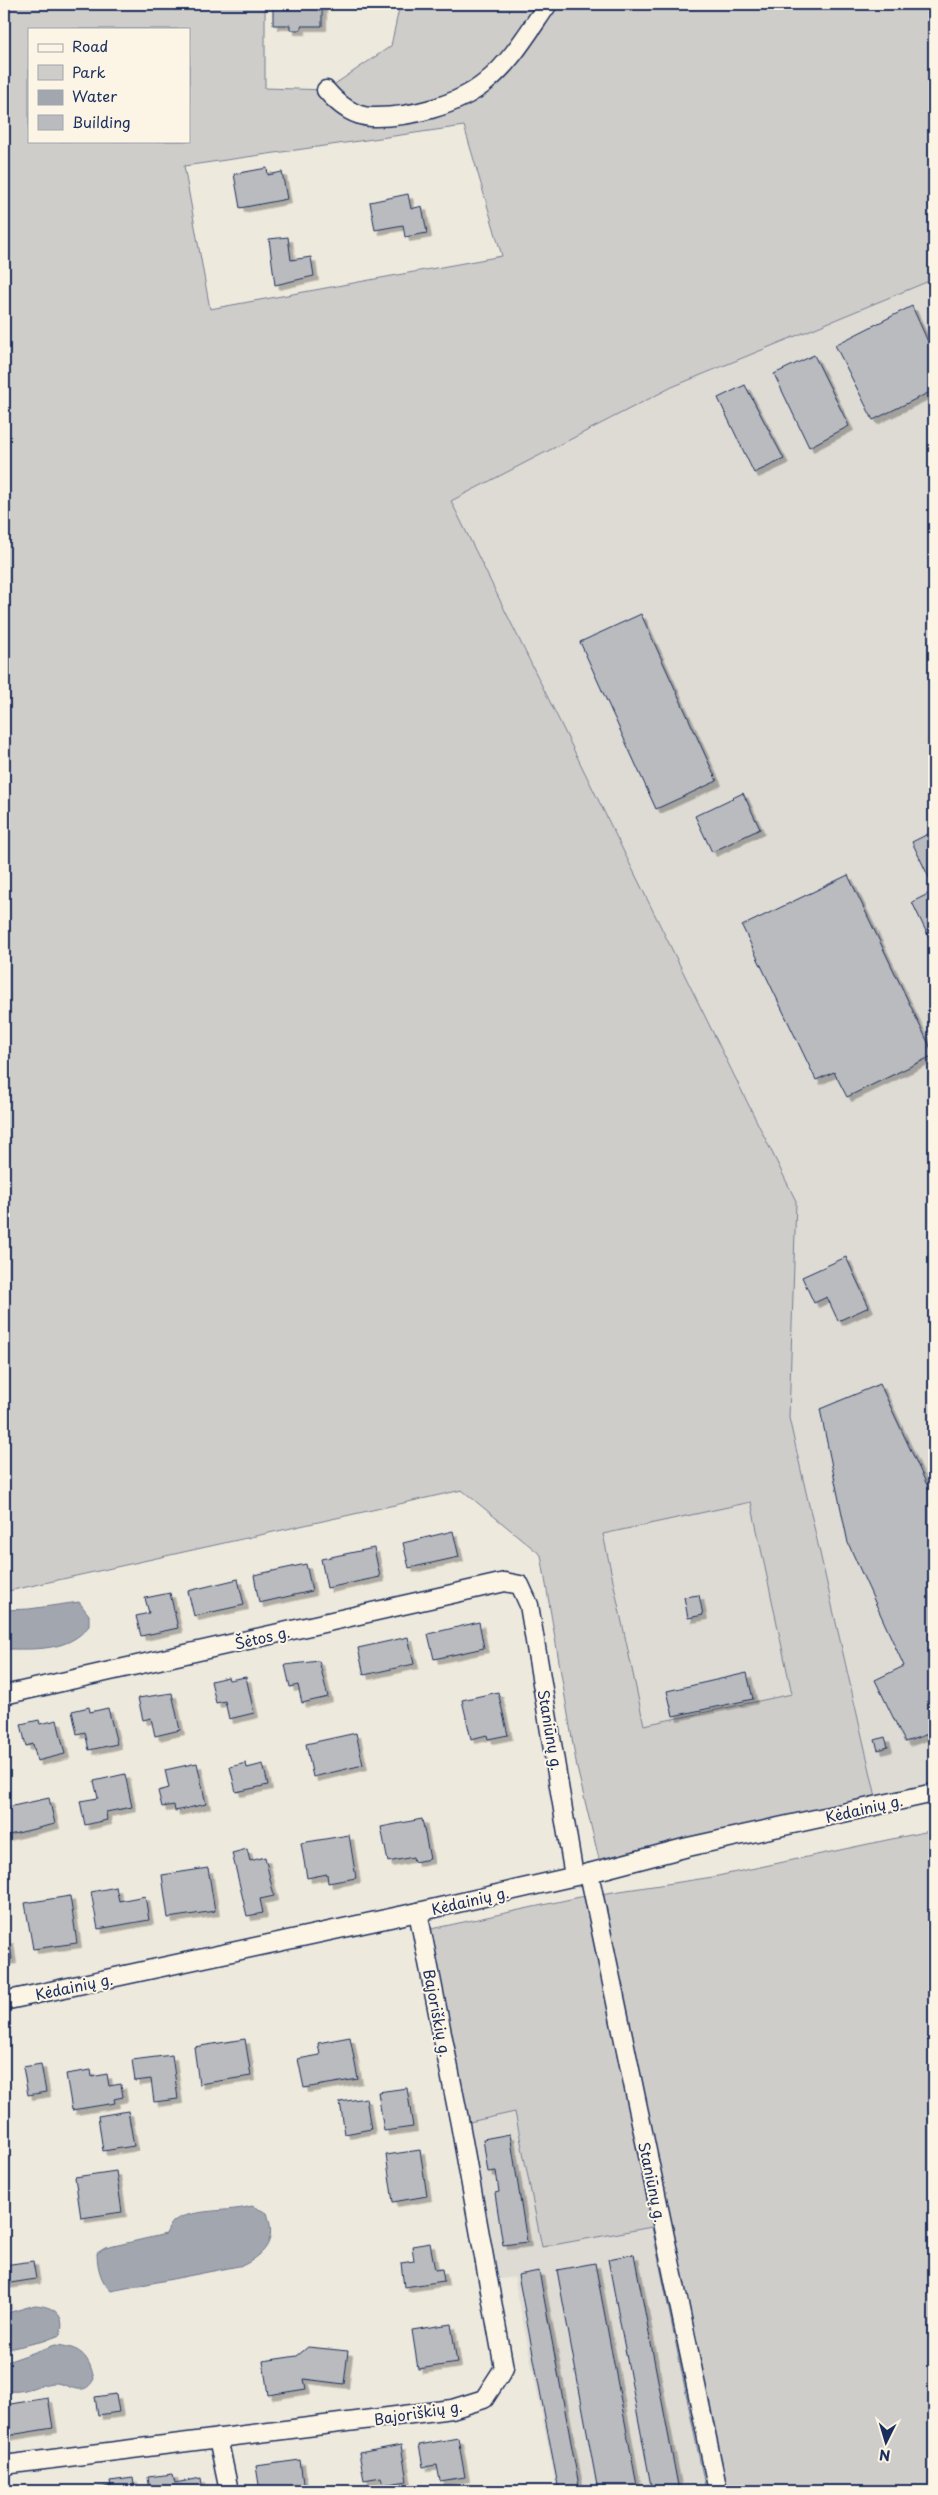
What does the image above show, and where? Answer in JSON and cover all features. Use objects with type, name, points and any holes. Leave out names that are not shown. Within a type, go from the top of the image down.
[{"type":"street","points":[[326,90],[336,102],[351,111],[370,117],[425,111],[455,101],[486,82],[509,60],[548,4]]},
{"type":"street","name":"Šėtos g.","points":[[4,1695],[506,1582],[520,1585]]},
{"type":"street","name":"Staniūnų g.","points":[[520,1585],[529,1605],[581,1875],[718,2491]]},
{"type":"street","name":"Kėdainių g.","points":[[4,2001],[418,1912],[581,1875],[698,1845],[934,1793]]},
{"type":"street","name":"Bajoriškių g.","points":[[4,2465],[452,2409],[484,2398],[504,2368],[460,2124],[418,1912]]},
{"type":"street","points":[[218,2438],[229,2491]]},
{"type":"shaded area","points":[[934,279],[934,1784],[876,1797],[789,1418],[796,1201],[451,501],[672,387]]},
{"type":"shaded area","points":[[751,1502],[792,1694],[643,1725],[603,1534]]},
{"type":"shaded area","points":[[515,2112],[542,2247],[652,2227],[706,2491],[557,2491],[514,2277],[494,2280],[465,2123]]},
{"type":"green space","points":[[4,4],[265,4],[265,88],[326,90],[391,46],[400,4],[934,4],[934,279],[672,387],[451,501],[796,1201],[789,1418],[876,1797],[599,1859],[577,1768],[541,1555],[462,1490],[4,1592]],"holes":[[[464,126],[502,256],[210,309],[184,166]],[[751,1502],[792,1694],[644,1725],[603,1534]]]},
{"type":"green space","points":[[934,1830],[934,2491],[706,2491],[652,2227],[542,2247],[515,2112],[465,2123],[431,1929],[580,1897],[713,1877]]},
{"type":"water","points":[[79,1602],[89,1615],[89,1626],[71,1641],[39,1649],[4,1649],[4,1610],[29,1609]]},
{"type":"water","points":[[252,2206],[267,2213],[271,2230],[268,2244],[264,2250],[244,2265],[111,2291],[102,2279],[97,2253],[105,2248],[166,2234],[174,2221],[190,2214]]},
{"type":"water","points":[[35,2305],[47,2307],[57,2313],[62,2322],[60,2335],[44,2341],[4,2350],[4,2314]]},
{"type":"water","points":[[55,2345],[77,2350],[86,2358],[94,2379],[88,2387],[79,2389],[53,2383],[23,2391],[4,2390],[4,2363]]},
{"type":"building","points":[[273,4],[322,4],[322,26],[301,26],[301,30],[290,30],[290,25],[273,25]]},
{"type":"building","points":[[267,168],[268,175],[282,172],[287,199],[240,208],[234,174]]},
{"type":"building","points":[[408,194],[411,209],[422,206],[427,233],[405,237],[403,225],[375,230],[370,202]]},
{"type":"building","points":[[288,237],[291,260],[311,257],[314,276],[275,285],[269,239]]},
{"type":"building","points":[[912,306],[934,355],[934,390],[873,420],[835,345]]},
{"type":"building","points":[[814,355],[849,426],[809,447],[774,374]]},
{"type":"building","points":[[745,385],[784,459],[754,473],[718,398]]},
{"type":"building","points":[[641,614],[717,781],[656,809],[580,642]]},
{"type":"building","points":[[743,793],[760,829],[712,852],[695,816]]},
{"type":"building","points":[[934,831],[934,888],[912,842]]},
{"type":"building","points":[[848,875],[934,1055],[847,1097],[834,1072],[816,1080],[742,926]]},
{"type":"building","points":[[934,891],[934,948],[912,902]]},
{"type":"building","points":[[846,1257],[869,1307],[838,1321],[827,1297],[814,1303],[802,1277]]},
{"type":"building","points":[[880,1384],[934,1500],[934,1732],[905,1742],[875,1680],[904,1666],[848,1543],[820,1409]]},
{"type":"building","points":[[453,1531],[459,1557],[409,1568],[403,1543]]},
{"type":"building","points":[[374,1548],[380,1577],[327,1588],[321,1559]]},
{"type":"building","points":[[306,1564],[312,1591],[259,1603],[254,1575]]},
{"type":"building","points":[[238,1579],[244,1605],[194,1616],[188,1591]]},
{"type":"building","points":[[170,1593],[178,1628],[141,1636],[136,1616],[149,1613],[145,1598]]},
{"type":"building","points":[[699,1595],[703,1615],[688,1618],[684,1597]]},
{"type":"building","points":[[479,1622],[484,1648],[434,1659],[428,1634]]},
{"type":"building","points":[[408,1637],[414,1664],[364,1675],[358,1648]]},
{"type":"building","points":[[319,1661],[328,1697],[302,1703],[298,1685],[290,1687],[285,1665]]},
{"type":"building","points":[[747,1673],[753,1699],[673,1716],[667,1691]]},
{"type":"building","points":[[228,1677],[229,1680],[246,1677],[254,1713],[229,1719],[225,1701],[216,1703],[211,1681]]},
{"type":"building","points":[[498,1692],[508,1735],[488,1739],[487,1735],[471,1739],[462,1700]]},
{"type":"building","points":[[172,1693],[180,1730],[155,1736],[151,1718],[143,1720],[138,1698]]},
{"type":"building","points":[[89,1707],[90,1712],[108,1708],[117,1744],[89,1750],[85,1732],[77,1734],[72,1711]]},
{"type":"building","points":[[39,1720],[40,1724],[57,1720],[65,1754],[37,1761],[33,1744],[26,1746],[21,1724]]},
{"type":"building","points":[[356,1733],[363,1765],[313,1777],[306,1744]]},
{"type":"building","points":[[885,1737],[888,1747],[878,1750],[875,1740]]},
{"type":"building","points":[[197,1763],[206,1804],[175,1811],[174,1805],[162,1807],[158,1791],[169,1788],[165,1770]]},
{"type":"building","points":[[246,1763],[247,1768],[263,1764],[268,1785],[236,1792],[230,1767]]},
{"type":"building","points":[[125,1774],[132,1807],[106,1812],[107,1820],[85,1825],[80,1801],[98,1798],[94,1781]]},
{"type":"building","points":[[49,1798],[55,1824],[5,1836],[4,1808]]},
{"type":"building","points":[[422,1819],[430,1859],[414,1862],[413,1857],[388,1862],[381,1827]]},
{"type":"building","points":[[349,1835],[356,1878],[328,1883],[327,1874],[307,1878],[301,1843]]},
{"type":"building","points":[[247,1849],[250,1861],[265,1857],[274,1896],[260,1899],[263,1913],[247,1916],[232,1853]]},
{"type":"building","points":[[208,1868],[215,1911],[168,1918],[162,1875]]},
{"type":"building","points":[[116,1887],[119,1901],[145,1896],[149,1920],[98,1929],[91,1892]]},
{"type":"building","points":[[70,1896],[77,1943],[33,1949],[25,1903]]},
{"type":"building","points":[[9,1939],[12,1959],[4,1960],[4,1940]]},
{"type":"building","points":[[350,2037],[358,2079],[304,2088],[298,2059],[320,2055],[318,2043]]},
{"type":"building","points":[[245,2039],[251,2076],[199,2084],[194,2047]]},
{"type":"building","points":[[172,2055],[178,2099],[154,2102],[151,2079],[135,2081],[132,2060]]},
{"type":"building","points":[[41,2064],[46,2092],[28,2095],[23,2067]]},
{"type":"building","points":[[91,2070],[92,2077],[107,2074],[109,2086],[121,2084],[123,2097],[114,2099],[115,2103],[72,2110],[66,2074]]},
{"type":"building","points":[[407,2088],[413,2127],[384,2131],[378,2092]]},
{"type":"building","points":[[366,2098],[371,2129],[345,2134],[340,2102]]},
{"type":"building","points":[[128,2111],[134,2146],[103,2151],[98,2116]]},
{"type":"building","points":[[510,2134],[527,2242],[503,2245],[495,2193],[499,2192],[496,2171],[488,2172],[483,2139]]},
{"type":"building","points":[[420,2150],[427,2196],[393,2202],[386,2155]]},
{"type":"building","points":[[116,2171],[122,2212],[81,2218],[75,2177]]},
{"type":"building","points":[[430,2243],[435,2270],[442,2269],[444,2281],[404,2287],[401,2263],[414,2261],[412,2246]]},
{"type":"building","points":[[634,2254],[679,2491],[652,2491],[608,2259]]},
{"type":"building","points":[[33,2261],[36,2279],[4,2284],[4,2265]]},
{"type":"building","points":[[595,2263],[638,2491],[598,2491],[557,2270]]},
{"type":"building","points":[[539,2271],[580,2491],[559,2491],[518,2275]]},
{"type":"building","points":[[4,2284],[7,2305],[4,2305]]},
{"type":"building","points":[[451,2324],[457,2363],[418,2369],[412,2330]]},
{"type":"building","points":[[308,2347],[348,2351],[344,2384],[304,2379],[306,2389],[268,2395],[263,2361],[297,2356]]},
{"type":"building","points":[[116,2394],[119,2412],[98,2415],[95,2397]]},
{"type":"building","points":[[48,2398],[53,2428],[4,2436],[4,2405]]},
{"type":"building","points":[[458,2438],[465,2477],[440,2481],[437,2465],[423,2467],[419,2445]]},
{"type":"building","points":[[401,2445],[407,2481],[383,2485],[381,2477],[364,2480],[359,2453]]},
{"type":"building","points":[[300,2460],[304,2491],[260,2491],[256,2466]]},
{"type":"building","points":[[173,2474],[175,2483],[201,2478],[203,2491],[150,2491],[148,2477]]},
{"type":"building","points":[[133,2478],[135,2491],[80,2491],[111,2486],[110,2481]]}]
